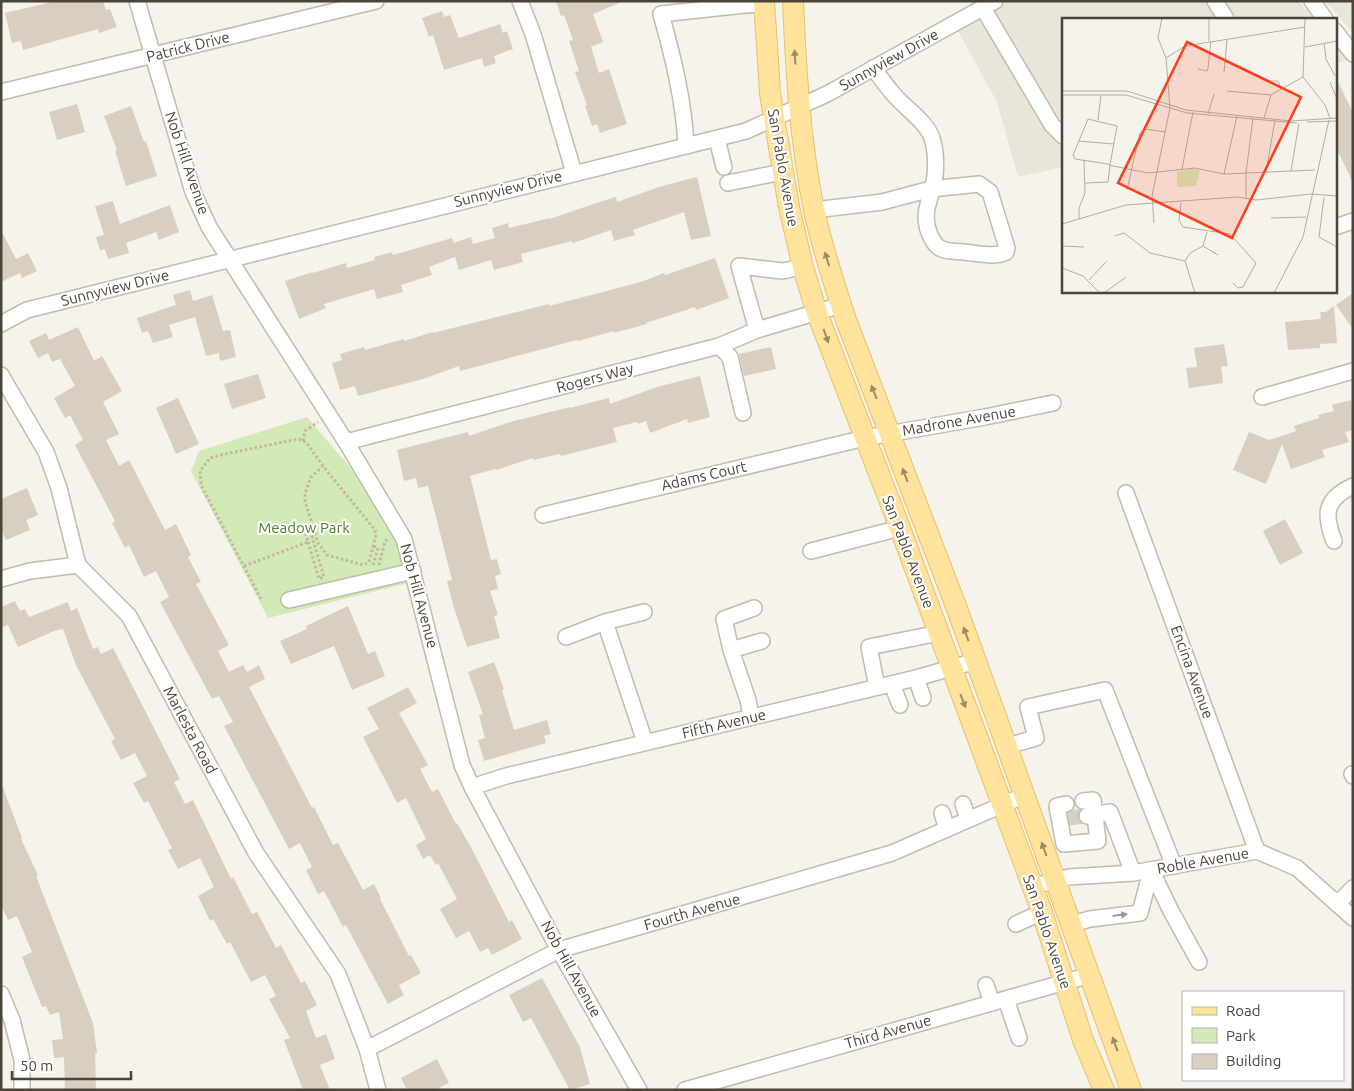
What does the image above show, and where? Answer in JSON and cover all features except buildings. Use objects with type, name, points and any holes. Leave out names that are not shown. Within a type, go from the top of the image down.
[{"type":"main road","name":"San Pablo Avenue","points":[[793,1],[796,72],[806,164],[814,210],[841,305],[976,661],[1131,1090]]},
{"type":"main road","name":"San Pablo Avenue","points":[[764,3],[770,93],[782,172],[803,267],[817,313],[939,633],[1042,912],[1083,1040],[1104,1090]]},
{"type":"street","name":"Nob Hill Avenue","points":[[137,1],[193,192],[209,227],[346,442],[404,540],[462,765],[559,950],[639,1090]]},
{"type":"street","name":"Patrick Drive","points":[[1,92],[376,1]]},
{"type":"street","points":[[520,1],[533,34],[574,173]]},
{"type":"street","points":[[1215,1],[1225,18]]},
{"type":"street","points":[[1312,1],[1325,18]]},
{"type":"street","points":[[686,146],[685,119],[672,53],[661,14],[764,3]]},
{"type":"street","points":[[989,5],[1052,125],[1062,135]]},
{"type":"street","name":"Sunnyview Drive","points":[[1,324],[28,310],[746,131],[826,94],[989,5]]},
{"type":"street","points":[[1336,32],[1351,46]]},
{"type":"street","points":[[814,210],[882,202],[931,189],[980,184],[990,192],[1007,248],[1006,252],[1003,254],[992,254],[942,250],[933,243],[925,217],[931,189],[935,177],[936,158],[932,139],[921,122],[897,98],[873,68]]},
{"type":"street","points":[[717,138],[724,167]]},
{"type":"street","points":[[728,183],[782,172]]},
{"type":"street","points":[[1336,227],[1353,221]]},
{"type":"street","points":[[757,330],[739,266],[782,271],[803,267]]},
{"type":"street","name":"Rogers Way","points":[[346,442],[719,346],[757,330],[841,305]]},
{"type":"street","points":[[719,346],[730,356],[743,412]]},
{"type":"street","points":[[1262,397],[1353,370]]},
{"type":"street","points":[[1,376],[46,452],[59,488],[78,564],[1,579]]},
{"type":"street","name":"Madrone Avenue","points":[[865,438],[986,417],[1053,403]]},
{"type":"street","name":"Adams Court","points":[[543,515],[865,438]]},
{"type":"street","points":[[1334,541],[1328,525],[1327,514],[1331,502],[1342,491],[1353,486]]},
{"type":"street","name":"Encina Avenue","points":[[1126,492],[1257,851]]},
{"type":"street","points":[[811,551],[900,528]]},
{"type":"street","name":"Marlesta Road","points":[[78,564],[129,616],[256,853],[338,974],[367,1049],[378,1090]]},
{"type":"street","points":[[289,600],[413,571]]},
{"type":"street","points":[[751,717],[748,700],[731,650],[724,619],[754,608]]},
{"type":"street","points":[[566,637],[605,622],[644,612]]},
{"type":"street","points":[[605,622],[645,742]]},
{"type":"street","points":[[877,688],[869,647],[939,633]]},
{"type":"street","points":[[731,650],[762,641]]},
{"type":"street","name":"Fifth Avenue","points":[[472,787],[506,776],[877,688],[976,661]]},
{"type":"street","points":[[916,678],[923,698]]},
{"type":"street","points":[[892,684],[900,705]]},
{"type":"street","points":[[1007,746],[1036,738],[1028,707],[1105,690],[1174,866]]},
{"type":"street","name":"Fourth Avenue","points":[[367,1049],[559,950],[868,861],[914,845],[968,819],[1025,795]]},
{"type":"street","points":[[962,804],[968,819]]},
{"type":"street","points":[[1033,819],[1064,814],[1064,844],[1098,842],[1088,810],[1110,812],[1133,873]]},
{"type":"street","points":[[942,813],[947,829]]},
{"type":"street","name":"Roble Avenue","points":[[1032,887],[1075,876],[1133,873],[1257,851],[1297,868],[1353,918]]},
{"type":"street","points":[[1072,924],[1090,919],[1140,913],[1151,870]]},
{"type":"street","points":[[1151,870],[1170,911],[1199,962]]},
{"type":"street","points":[[1337,904],[1353,888]]},
{"type":"street","points":[[1016,924],[1042,912]]},
{"type":"street","name":"Third Avenue","points":[[685,1090],[1090,974]]},
{"type":"street","points":[[986,985],[999,1001],[1019,1038]]},
{"type":"street","points":[[1,994],[12,1020],[22,1060],[22,1090]]},
{"type":"path","points":[[302,441],[305,431],[328,414]]},
{"type":"path","points":[[262,599],[201,485],[200,471],[210,458],[220,455],[293,440],[302,441],[311,448],[323,466],[373,526],[376,535],[369,562],[363,565],[327,555],[322,550],[316,536],[305,501],[311,477],[323,466]]},
{"type":"path","points":[[314,529],[305,532],[319,579],[324,577],[312,537],[316,536]]},
{"type":"path","points":[[373,546],[378,548],[373,567],[378,568],[385,540],[400,533]]},
{"type":"path","points":[[244,566],[308,542]]},
{"type":"shaded area","points":[[1003,1],[1297,1],[1313,18],[1062,18],[1062,167],[1018,177],[997,102],[958,31]]},
{"type":"shaded area","points":[[1324,1],[1353,1],[1353,33],[1336,13]]},
{"type":"shaded area","points":[[1336,44],[1350,59],[1336,64]]},
{"type":"green space","name":"Meadow Park","points":[[307,417],[350,467],[383,512],[392,531],[408,583],[268,618],[191,471],[199,451]]},
{"type":"tunnel","points":[[1068,818],[1085,816]]}]
